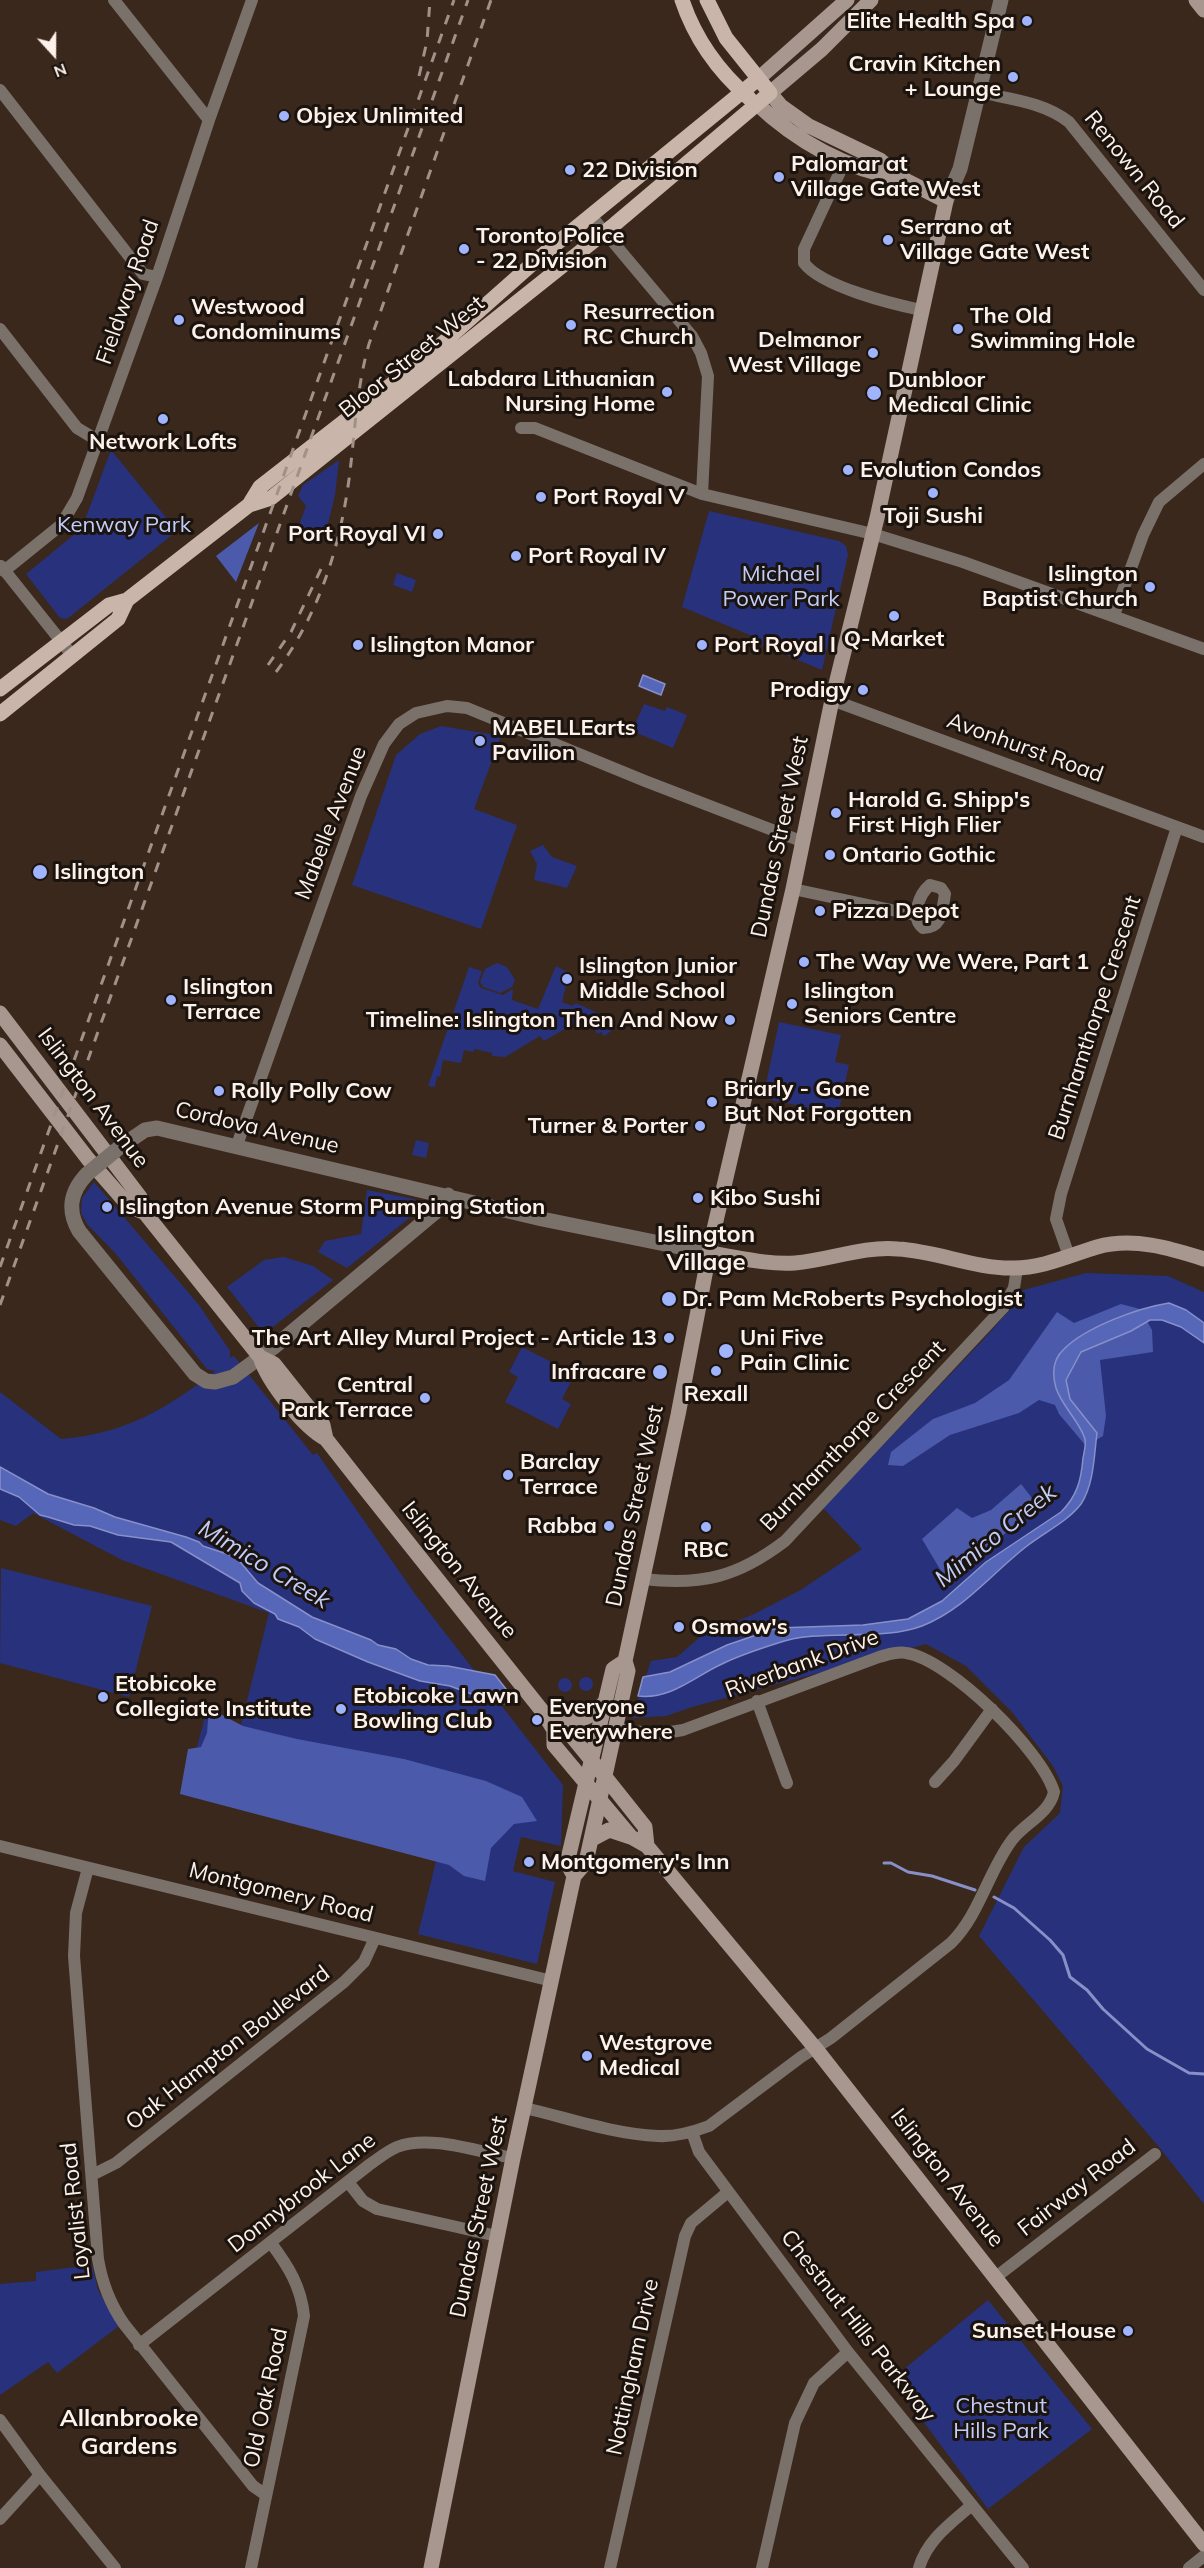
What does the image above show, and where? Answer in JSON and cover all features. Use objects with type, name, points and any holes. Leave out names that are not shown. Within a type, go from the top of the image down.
[{"type":"main road","points":[[682,0],[706,50],[726,78],[756,104],[797,137],[874,174],[902,178]]},
{"type":"main road","points":[[707,0],[726,38],[781,106],[809,126],[880,160],[902,178],[946,201]]},
{"type":"main road","name":"Bloor Street West","points":[[249,505],[260,486],[427,357],[540,257],[592,217],[758,79],[848,0]]},
{"type":"main road","name":"Bloor Street West","points":[[0,689],[109,605],[128,600],[249,505],[271,498],[604,233],[822,49],[871,0]]},
{"type":"main road","points":[[1196,0],[1204,10]]},
{"type":"main road","name":"Dundas Street West","points":[[431,2568],[513,2158],[573,1876],[586,1862],[617,1729],[628,1671],[625,1661],[680,1406],[709,1253],[793,889],[801,841],[832,700],[873,534],[946,201]]},
{"type":"main road","name":"Bloor Street West","points":[[0,714],[118,619],[128,600]]},
{"type":"main road","name":"Islington Avenue","points":[[0,1013],[140,1197],[144,1213],[260,1357],[274,1364],[322,1425],[326,1439],[543,1712],[554,1730],[554,1745],[631,1837],[647,1846],[816,2049],[1204,2544]]},
{"type":"main road","name":"Islington Avenue","points":[[0,1046],[88,1159],[129,1206],[144,1213]]},
{"type":"main road","points":[[709,1253],[783,1264],[870,1249],[897,1248],[981,1265],[1017,1269],[1100,1246],[1130,1243],[1175,1250],[1204,1259]]},
{"type":"main road","name":"Dundas Street West","points":[[573,1876],[567,1863],[604,1702],[613,1669],[625,1661]]},
{"type":"main road","points":[[543,1712],[565,1720],[581,1719],[596,1712],[604,1702]]},
{"type":"main road","name":"Islington Avenue","points":[[554,1730],[570,1734],[606,1778],[645,1827],[647,1846]]},
{"type":"main road","points":[[592,1839],[609,1830],[631,1837]]},
{"type":"street","points":[[114,0],[208,120]]},
{"type":"street","name":"Fieldway Road","points":[[2,568],[53,533],[67,517],[84,480],[157,277],[208,120],[252,0]]},
{"type":"street","name":"Dundas Street West","points":[[946,201],[960,169],[1001,0]]},
{"type":"street","points":[[0,90],[143,274],[157,277]]},
{"type":"street","name":"Renown Road","points":[[979,92],[1043,107],[1055,111],[1069,122],[1204,290]]},
{"type":"street","points":[[845,161],[804,249],[804,263],[812,271],[868,298],[921,310]]},
{"type":"street","points":[[592,217],[692,336],[701,353],[708,376],[702,494]]},
{"type":"street","points":[[0,329],[77,428],[97,440]]},
{"type":"street","points":[[521,428],[535,428],[702,494],[873,534],[963,562],[1204,649]]},
{"type":"street","points":[[1114,615],[1143,535],[1159,502],[1204,464]]},
{"type":"street","points":[[2,568],[72,655]]},
{"type":"street","name":"Avonhurst Road","points":[[832,700],[1204,837]]},
{"type":"street","name":"Mabelle Avenue","points":[[237,1145],[240,1131],[361,796],[390,734],[411,715],[438,706],[467,708],[645,781],[801,841]]},
{"type":"street","name":"Burnhamthorpe Crescent","points":[[1069,1256],[1056,1219],[1060,1194],[1177,827]]},
{"type":"street","points":[[793,889],[915,915]]},
{"type":"street","name":"Cordova Avenue","points":[[448,1195],[439,1209],[260,1357],[223,1381],[206,1381],[195,1374],[76,1224],[71,1202],[75,1189],[87,1174],[145,1130],[158,1128],[237,1145],[448,1195],[616,1235],[709,1253]]},
{"type":"street","name":"Burnhamthorpe Crescent","points":[[643,1579],[664,1582],[700,1581],[725,1575],[749,1566],[784,1541],[984,1329],[1012,1294],[1017,1269]]},
{"type":"street","name":"Riverbank Drive","points":[[525,2108],[610,2128],[658,2136],[692,2132],[716,2121],[801,2057],[816,2049],[960,1933],[974,1913],[1003,1852],[1014,1837],[1050,1804],[1054,1792],[1052,1785],[1011,1726],[947,1672],[905,1652],[879,1657],[667,1734],[634,1733],[617,1729]]},
{"type":"street","points":[[757,1701],[787,1784]]},
{"type":"street","points":[[935,1782],[954,1761],[992,1709]]},
{"type":"street","name":"Montgomery Road","points":[[0,1846],[552,1981]]},
{"type":"street","name":"Loyalist Road","points":[[88,1868],[76,1913],[73,1945],[98,2259],[102,2280],[120,2318],[139,2345],[253,2486],[266,2495]]},
{"type":"street","name":"Oak Hampton Boulevard","points":[[92,2175],[116,2163],[344,1982],[364,1962],[375,1938]]},
{"type":"street","name":"Chestnut Hills Parkway","points":[[692,2132],[699,2152],[848,2352],[1023,2568]]},
{"type":"street","name":"Donnybrook Lane","points":[[139,2345],[386,2153],[407,2144],[431,2142],[513,2158]]},
{"type":"street","name":"Fairway Road","points":[[996,2277],[1155,2154]]},
{"type":"street","points":[[348,2182],[363,2200],[377,2209],[497,2236]]},
{"type":"street","name":"Nottingham Drive","points":[[610,2568],[685,2236],[691,2223],[728,2192]]},
{"type":"street","name":"Old Oak Road","points":[[252,2568],[304,2316],[300,2290],[271,2243]]},
{"type":"street","points":[[762,2568],[795,2423],[814,2383],[848,2352]]},
{"type":"street","points":[[0,2420],[40,2475],[115,2568]]},
{"type":"street","points":[[0,2519],[40,2475]]},
{"type":"street","points":[[919,2568],[921,2560],[937,2536],[972,2505]]},
{"type":"street","points":[[1189,2568],[1204,2556]]},
{"type":"green space","name":"Kenway Park","points":[[111,450],[177,531],[67,619],[60,618],[26,574],[82,528]]},
{"type":"green space","points":[[339,460],[335,495],[325,536],[298,528],[306,506],[298,496],[303,485]]},
{"type":"green space","name":"Michael Power Park","points":[[709,511],[839,541],[846,546],[848,555],[822,670],[762,645],[762,640],[682,607]]},
{"type":"green space","points":[[397,573],[416,580],[412,592],[393,585]]},
{"type":"green space","points":[[644,704],[665,711],[667,707],[687,715],[673,748],[632,731]]},
{"type":"green space","points":[[441,726],[501,736],[474,809],[517,825],[481,929],[352,885],[396,755],[420,734]]},
{"type":"green space","points":[[543,845],[552,857],[577,866],[567,888],[534,880],[537,864],[530,851]]},
{"type":"green space","points":[[497,963],[507,967],[515,980],[512,987],[500,993],[483,987],[480,982],[485,969]]},
{"type":"green space","points":[[556,966],[569,973],[562,1002],[572,1006],[576,1003],[606,1017],[614,1029],[604,1036],[601,1032],[598,1034],[584,1018],[544,1041],[540,1036],[505,1057],[492,1056],[492,1053],[475,1049],[473,1052],[464,1050],[461,1063],[443,1060],[440,1077],[437,1076],[435,1087],[428,1086],[469,967],[482,971],[478,983],[481,988],[503,995],[513,989],[512,1000],[538,1009]]},
{"type":"green space","points":[[779,1022],[841,1035],[835,1062],[849,1065],[838,1114],[763,1098]]},
{"type":"green space","points":[[416,1140],[429,1143],[426,1158],[412,1155]]},
{"type":"green space","points":[[94,1182],[199,1305],[230,1351],[230,1358],[234,1356],[313,1455],[317,1453],[415,1594],[563,1785],[561,1846],[521,1837],[513,1871],[555,1882],[537,1964],[418,1934],[439,1849],[189,1779],[205,1716],[241,1725],[269,1613],[122,1560],[33,1513],[16,1526],[0,1520],[0,1392],[61,1439],[105,1432],[144,1417],[180,1397],[215,1371],[207,1369],[116,1254],[87,1224],[81,1213],[82,1198]]},
{"type":"green space","points":[[367,1190],[414,1199],[420,1204],[418,1211],[347,1268],[318,1252],[325,1241],[361,1234]]},
{"type":"green space","points":[[284,1257],[313,1266],[333,1280],[265,1333],[227,1287],[264,1260]]},
{"type":"green space","points":[[1086,1273],[1168,1276],[1204,1292],[1204,2204],[1159,2147],[979,1936],[1024,1847],[1060,1813],[1063,1786],[1053,1766],[1012,1712],[966,1666],[926,1644],[666,1716],[632,1718],[651,1661],[677,1657],[700,1637],[754,1614],[799,1591],[862,1549],[823,1508],[983,1340],[1015,1304],[1020,1291]]},
{"type":"green space","points":[[522,1347],[575,1374],[562,1399],[571,1404],[558,1429],[505,1402],[518,1377],[509,1372]]},
{"type":"green space","points":[[1,1568],[152,1606],[129,1697],[0,1663]]},
{"type":"green space","points":[[586,1677],[591,1679],[593,1684],[591,1689],[586,1691],[581,1689],[579,1684],[581,1679]]},
{"type":"green space","points":[[565,1678],[570,1680],[572,1685],[570,1690],[565,1692],[560,1690],[558,1685],[560,1680]]},
{"type":"green space","points":[[92,2265],[98,2290],[119,2326],[57,2373],[48,2362],[0,2395],[0,2284],[36,2281],[36,2272]]},
{"type":"green space","name":"Chestnut Hills Park","points":[[988,2300],[1092,2429],[988,2509],[892,2379]]},
{"type":"shaded area","points":[[259,523],[236,582],[216,556]]},
{"type":"shaded area","points":[[643,675],[665,684],[661,695],[639,686]]},
{"type":"shaded area","points":[[1169,1303],[1186,1310],[1204,1323],[1204,1343],[1181,1327],[1162,1320],[1150,1320],[1131,1331],[1081,1352],[1066,1380],[1070,1399],[1097,1433],[1089,1488],[1081,1504],[1069,1516],[1014,1556],[965,1601],[937,1619],[905,1631],[794,1639],[736,1658],[672,1691],[638,1696],[643,1677],[670,1672],[727,1645],[777,1628],[863,1625],[908,1619],[942,1601],[986,1562],[1061,1512],[1077,1488],[1085,1442],[1080,1428],[1056,1388],[1054,1367],[1060,1353],[1085,1333],[1099,1326],[1143,1309]]},
{"type":"shaded area","points":[[1121,1304],[1140,1309],[1152,1330],[1153,1352],[1100,1360],[1106,1416],[1103,1436],[1086,1446],[1059,1414],[1055,1405],[1039,1400],[1019,1413],[950,1435],[903,1466],[888,1465],[891,1452],[933,1419],[975,1403],[1009,1380],[1057,1312],[1074,1323]]},
{"type":"shaded area","points":[[0,1467],[48,1494],[115,1517],[186,1537],[203,1546],[236,1557],[258,1583],[312,1617],[371,1640],[378,1645],[396,1649],[411,1659],[428,1665],[448,1666],[495,1675],[517,1703],[493,1702],[450,1686],[420,1681],[315,1639],[299,1627],[278,1619],[275,1614],[254,1603],[242,1591],[240,1583],[171,1542],[118,1535],[40,1515],[19,1497],[0,1489]]},
{"type":"shaded area","points":[[1021,1484],[1039,1507],[952,1575],[944,1576],[922,1539],[957,1508],[972,1518],[991,1510]]},
{"type":"shaded area","points":[[209,1708],[243,1726],[297,1739],[404,1759],[486,1781],[522,1797],[537,1821],[514,1824],[491,1848],[485,1881],[464,1876],[449,1865],[180,1794],[188,1749],[201,1747],[207,1733]]},
{"type":"waterway","points":[[884,1863],[891,1863],[908,1872],[932,1876],[975,1890]]},
{"type":"waterway","points":[[994,1897],[1014,1908],[1050,1940],[1063,1955],[1070,1977],[1087,1990],[1103,2009],[1147,2049],[1189,2073],[1204,2074]]},
{"type":"railway","points":[[419,76],[427,41],[430,0]]},
{"type":"railway","points":[[0,1267],[454,0]]},
{"type":"railway","points":[[0,1305],[468,0]]},
{"type":"railway","points":[[276,672],[305,626],[326,577],[346,499],[359,392],[369,344],[491,0]]},
{"type":"railway","points":[[268,665],[291,632],[321,569]]},
{"type":"place","name":"Elite Health Spa","points":[[1027,21]]},
{"type":"place","name":"Cravin Kitchen + Lounge","points":[[1013,77]]},
{"type":"place","name":"Objex Unlimited","points":[[284,116]]},
{"type":"place","name":"22 Division","points":[[570,170]]},
{"type":"place","name":"Palomar at Village Gate West","points":[[779,177]]},
{"type":"place","name":"Serrano at Village Gate West","points":[[888,240]]},
{"type":"place","name":"Toronto Police - 22 Division","points":[[464,249]]},
{"type":"place","name":"Westwood Condominums","points":[[179,320]]},
{"type":"place","name":"Resurrection RC Church","points":[[571,325]]},
{"type":"place","name":"The Old Swimming Hole","points":[[958,329]]},
{"type":"place","name":"Delmanor West Village","points":[[873,353]]},
{"type":"place","name":"Labdara Lithuanian Nursing Home","points":[[667,392]]},
{"type":"place","name":"Dunbloor Medical Clinic","points":[[874,393]]},
{"type":"place","name":"Network Lofts","points":[[163,419]]},
{"type":"place","name":"Evolution Condos","points":[[848,470]]},
{"type":"place","name":"Toji Sushi","points":[[933,493]]},
{"type":"place","name":"Port Royal V","points":[[541,497]]},
{"type":"place","name":"Port Royal VI","points":[[438,534]]},
{"type":"place","name":"Port Royal IV","points":[[516,556]]},
{"type":"place","name":"Islington Baptist Church","points":[[1150,587]]},
{"type":"place","name":"Q-Market","points":[[894,616]]},
{"type":"place","name":"Islington Manor","points":[[358,645]]},
{"type":"place","name":"Port Royal I","points":[[702,645]]},
{"type":"place","name":"Prodigy","points":[[863,690]]},
{"type":"place","name":"MABELLEarts Pavilion","points":[[480,741]]},
{"type":"place","name":"Harold G. Shipp's First High Flier","points":[[836,813]]},
{"type":"place","name":"Ontario Gothic","points":[[830,855]]},
{"type":"place","name":"Islington","points":[[40,872]]},
{"type":"place","name":"Pizza Depot","points":[[820,911]]},
{"type":"place","name":"The Way We Were, Part 1","points":[[804,962]]},
{"type":"place","name":"Islington Junior Middle School","points":[[567,979]]},
{"type":"place","name":"Islington Terrace","points":[[171,1000]]},
{"type":"place","name":"Islington Seniors Centre","points":[[792,1004]]},
{"type":"place","name":"Timeline: Islington Then And Now","points":[[730,1020]]},
{"type":"place","name":"Rolly Polly Cow","points":[[219,1091]]},
{"type":"place","name":"Briarly - Gone But Not Forgotten","points":[[712,1102]]},
{"type":"place","name":"Turner & Porter","points":[[700,1126]]},
{"type":"place","name":"Kibo Sushi","points":[[698,1198]]},
{"type":"place","name":"Islington Avenue Storm Pumping Station","points":[[107,1207]]},
{"type":"place","name":"Dr. Pam McRoberts Psychologist","points":[[669,1299]]},
{"type":"place","name":"The Art Alley Mural Project - Article 13","points":[[669,1338]]},
{"type":"place","name":"Uni Five Pain Clinic","points":[[726,1351]]},
{"type":"place","name":"Rexall","points":[[716,1371]]},
{"type":"place","name":"Infracare","points":[[660,1372]]},
{"type":"place","name":"Central Park Terrace","points":[[425,1398]]},
{"type":"place","name":"Barclay Terrace","points":[[508,1475]]},
{"type":"place","name":"Rabba","points":[[609,1526]]},
{"type":"place","name":"RBC","points":[[706,1527]]},
{"type":"place","name":"Osmow's","points":[[679,1627]]},
{"type":"place","name":"Etobicoke Collegiate Institute","points":[[103,1697]]},
{"type":"place","name":"Etobicoke Lawn Bowling Club","points":[[341,1709]]},
{"type":"place","name":"Everyone Everywhere","points":[[537,1720]]},
{"type":"place","name":"Montgomery's Inn","points":[[529,1862]]},
{"type":"place","name":"Westgrove Medical","points":[[587,2056]]},
{"type":"place","name":"Sunset House","points":[[1128,2331]]},
{"type":"district","name":"Islington Village","points":[[706,1249]]},
{"type":"district","name":"Allanbrooke Gardens","points":[[129,2433]]},
{"type":"water label","name":"Mimico Creek","points":[[996,1536]]},
{"type":"water label","name":"Mimico Creek","points":[[264,1565]]}]
